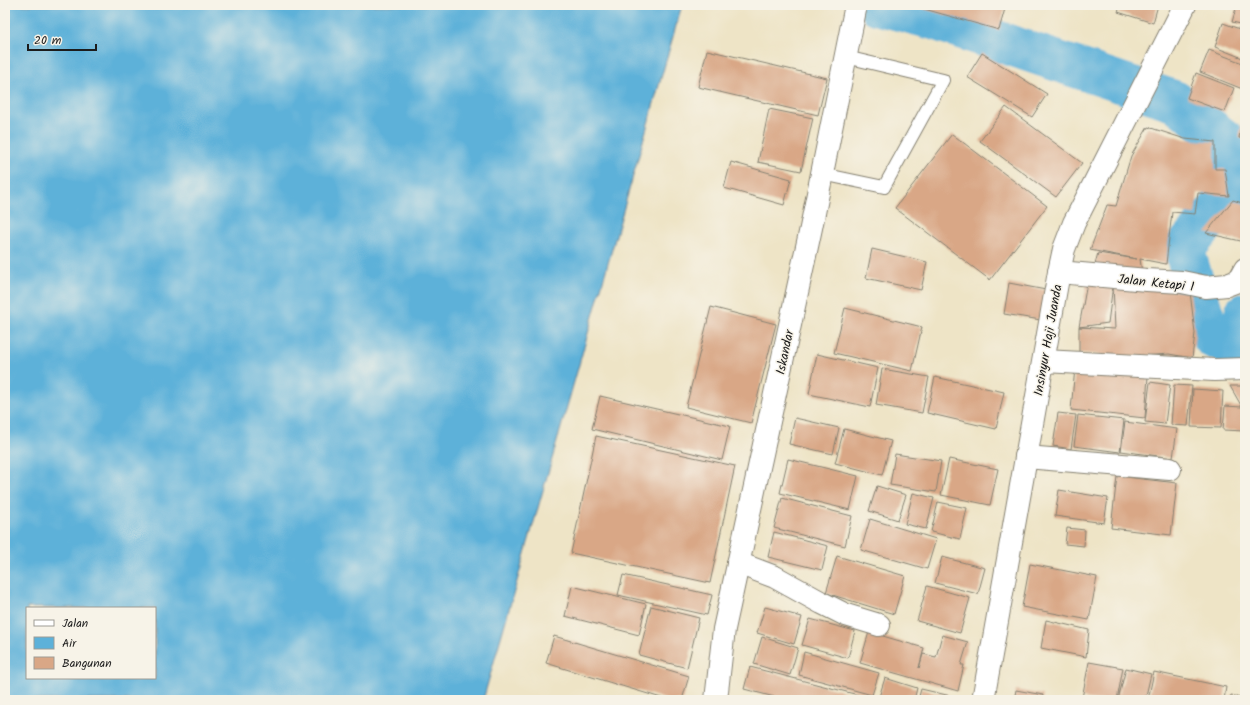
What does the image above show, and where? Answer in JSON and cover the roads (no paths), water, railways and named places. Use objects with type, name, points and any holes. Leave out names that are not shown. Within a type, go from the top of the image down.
[{"type":"street","name":"Iskandar","points":[[716,700],[724,629],[822,174],[856,5]]},
{"type":"street","name":"Insinyur Haji Juanda","points":[[983,700],[1064,249],[1074,223],[1185,5]]},
{"type":"street","name":"Jalan Ketapi 1","points":[[1059,272],[1182,282],[1206,287],[1227,285],[1235,282],[1240,278],[1245,269]]},
{"type":"street","points":[[1044,361],[1214,370],[1245,369]]},
{"type":"street","points":[[1026,457],[1170,469]]},
{"type":"street","points":[[738,563],[774,577],[846,615],[879,625]]},
{"type":"lane","points":[[822,174],[884,187],[943,80],[846,57]]},
{"type":"water","points":[[5,5],[682,5],[483,700],[5,700]]},
{"type":"waterway","points":[[878,5],[935,20],[1175,101],[1238,150],[1229,196],[1184,249],[1203,313],[1213,338],[1231,346],[1240,340],[1245,313]]}]
